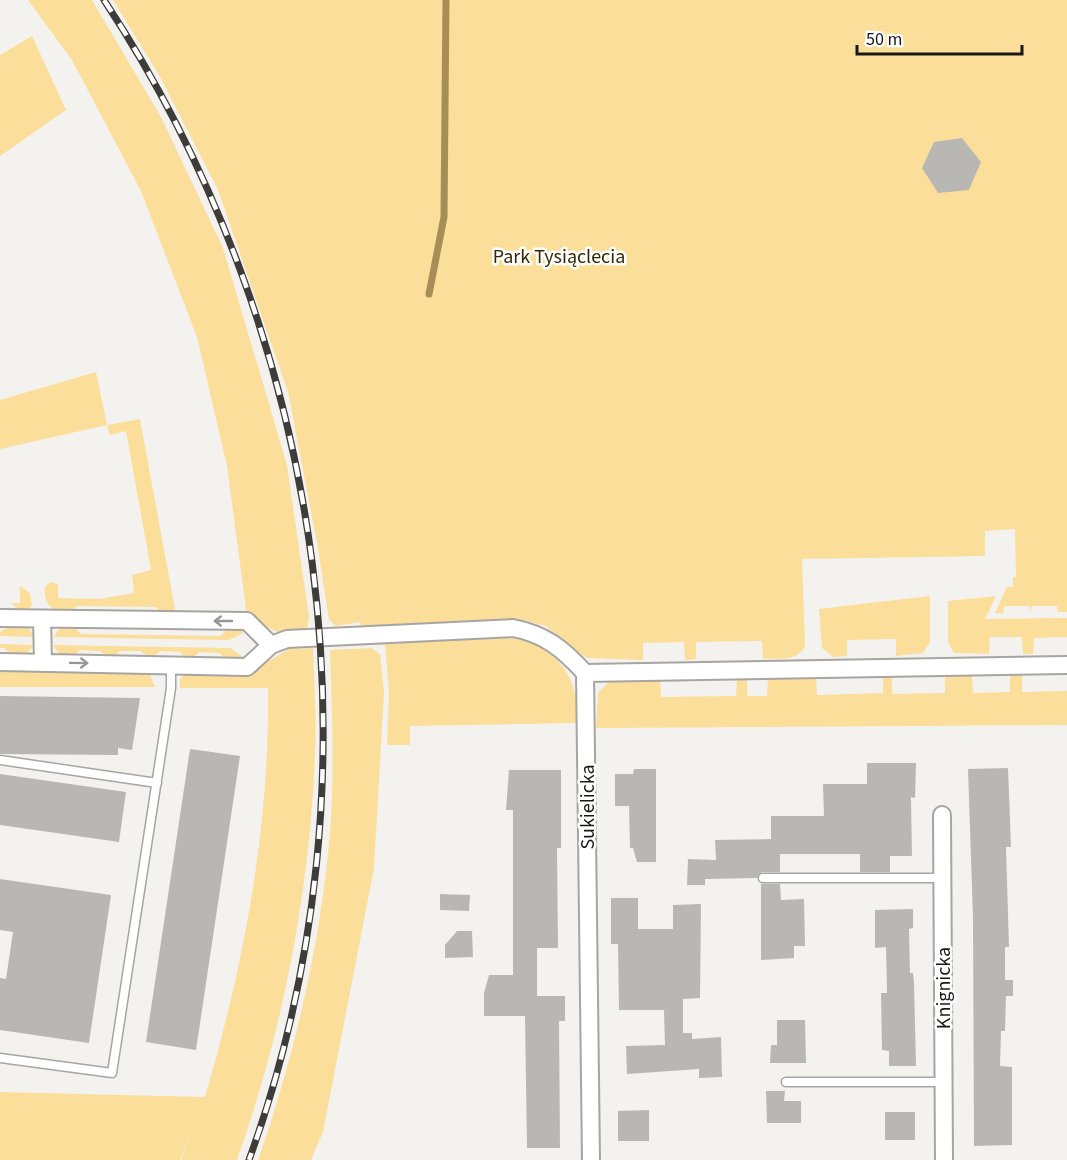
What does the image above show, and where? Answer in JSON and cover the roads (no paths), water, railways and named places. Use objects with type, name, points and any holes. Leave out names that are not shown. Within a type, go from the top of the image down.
[{"type":"street","points":[[0,618],[247,621],[272,645]]},
{"type":"street","points":[[42,619],[43,663]]},
{"type":"street","points":[[0,662],[247,667],[272,645],[287,639],[513,628],[532,632],[550,640],[585,673],[1067,664]]},
{"type":"street","name":"Sukielicka","points":[[585,673],[591,1160]]},
{"type":"street","name":"Knignicka","points":[[942,815],[944,1160]]},
{"type":"lane","points":[[0,1058],[112,1073],[171,688],[171,665]]},
{"type":"lane","points":[[0,760],[157,783]]},
{"type":"lane","points":[[763,878],[944,878]]},
{"type":"lane","points":[[786,1082],[944,1082]]},
{"type":"waterway","points":[[429,294],[444,217],[446,0]]},
{"type":"railway","points":[[104,0],[180,131],[240,270],[285,415],[312,564],[323,714],[316,865],[292,1014],[249,1160]]},
{"type":"park label","name":"Park Tysiąclecia","points":[[559,257]]}]
